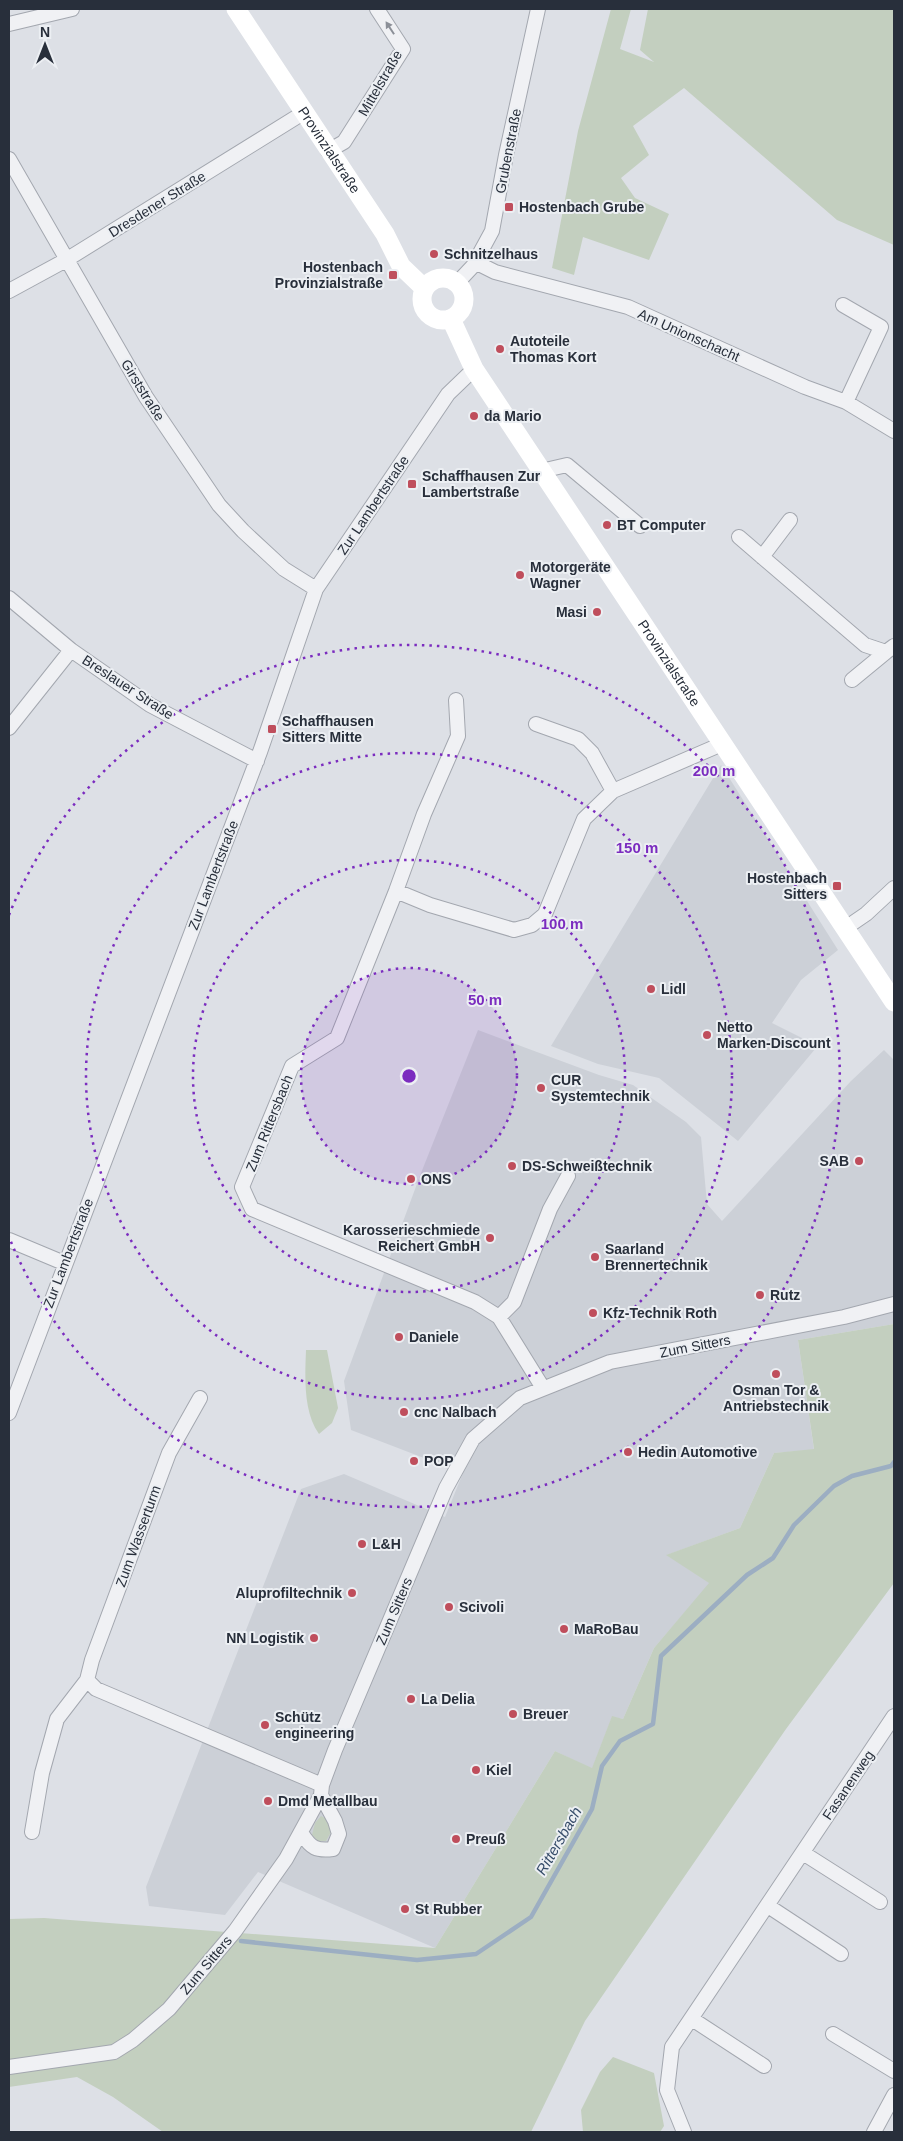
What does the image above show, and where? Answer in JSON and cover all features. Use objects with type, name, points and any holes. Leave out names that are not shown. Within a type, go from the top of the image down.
[{"type":"street","points":[[9,24],[72,9]]},
{"type":"street","name":"Provinzialstraße","points":[[236,9],[328,151],[385,234],[401,266],[424,288]]},
{"type":"street","name":"Mittelstraße","points":[[328,151],[344,142],[403,49],[377,9]]},
{"type":"street","name":"Grubenstraße","points":[[457,283],[475,262],[492,231],[506,155],[538,9]]},
{"type":"street","name":"Dresdener Straße","points":[[9,291],[66,260],[304,113]]},
{"type":"street","name":"Girststraße","points":[[9,159],[146,397],[219,505],[243,531],[284,569],[316,590]]},
{"type":"street","name":"Am Unionschacht","points":[[475,262],[495,272],[628,307],[805,387],[846,402],[894,431]]},
{"type":"street","points":[[437,278],[451,279],[457,283],[464,295],[462,310],[451,319],[437,320],[426,312],[421,299],[424,288],[437,278]]},
{"type":"street","points":[[843,305],[882,327],[846,402]]},
{"type":"street","name":"Provinzialstraße","points":[[451,319],[474,369],[722,744],[847,927],[894,1002]]},
{"type":"street","name":"Zur Lambertstraße","points":[[9,1413],[64,1263],[256,761],[316,590],[448,394],[474,369]]},
{"type":"street","points":[[542,471],[567,465],[640,526]]},
{"type":"street","points":[[762,557],[790,520]]},
{"type":"street","points":[[740,538],[865,645],[890,649]]},
{"type":"street","name":"Breslauer Straße","points":[[9,598],[71,650],[150,704],[256,761]]},
{"type":"street","points":[[852,680],[890,649]]},
{"type":"street","points":[[9,728],[71,650]]},
{"type":"street","name":"Zum Rittersbach","points":[[456,700],[458,736],[424,814],[396,891],[337,1038],[292,1066],[242,1188],[252,1209],[475,1302],[499,1317],[543,1388]]},
{"type":"street","points":[[536,724],[578,739],[592,753],[613,791]]},
{"type":"street","points":[[396,891],[430,905],[514,930],[532,925],[545,914],[584,819],[613,791],[722,744]]},
{"type":"street","points":[[847,927],[866,914],[894,888]]},
{"type":"street","points":[[499,1317],[514,1302],[550,1209],[568,1176]]},
{"type":"street","points":[[9,1240],[64,1263]]},
{"type":"street","name":"Zum Sitters","points":[[9,2067],[114,2052],[133,2040],[168,2009],[235,1931],[302,1834],[322,1790],[446,1488],[473,1439],[520,1398],[610,1362],[844,1317],[894,1304]]},
{"type":"street","name":"Zum Wasserturm","points":[[32,1832],[42,1774],[57,1719],[87,1680],[92,1660],[169,1453],[200,1398]]},
{"type":"street","points":[[87,1680],[96,1689],[322,1790],[336,1821],[339,1834],[333,1849],[318,1851],[310,1847],[302,1834]]},
{"type":"street","name":"Fasanenweg","points":[[684,2132],[667,2090],[672,2047],[894,1716]]},
{"type":"street","points":[[803,1854],[880,1902]]},
{"type":"street","points":[[768,1906],[840,1954]]},
{"type":"street","points":[[692,2019],[764,2066]]},
{"type":"street","points":[[834,2034],[894,2071]]},
{"type":"street","points":[[874,2132],[894,2096]]},
{"type":"shaded area","points":[[721,765],[838,950],[801,980],[772,1023],[804,1039],[816,1048],[738,1141],[659,1078],[598,1064],[551,1046]]},
{"type":"shaded area","points":[[478,1030],[599,1075],[633,1085],[686,1122],[701,1137],[707,1204],[722,1221],[851,1081],[884,1050],[894,1060],[894,1324],[798,1340],[814,1450],[774,1453],[740,1528],[667,1555],[710,1583],[654,1648],[623,1719],[612,1717],[592,1769],[555,1751],[435,1948],[258,1872],[225,1915],[149,1906],[146,1887],[301,1489],[344,1474],[445,1517],[463,1473],[351,1430],[344,1381],[421,1173]]},
{"type":"green space","points":[[611,9],[631,9],[620,49],[654,62],[640,50],[648,9],[894,9],[894,245],[837,220],[684,88],[633,126],[649,155],[621,178],[635,198],[669,214],[649,260],[583,237],[574,275],[552,268],[578,131]]},
{"type":"green space","points":[[894,1324],[894,1583],[786,1729],[585,2021],[531,2132],[163,2132],[113,2097],[77,2077],[9,2087],[9,1919],[44,1918],[435,1948],[555,1751],[592,1768],[612,1716],[623,1719],[654,1648],[709,1583],[666,1555],[740,1528],[774,1453],[814,1449],[798,1340]]},
{"type":"green space","points":[[306,1350],[327,1350],[338,1408],[332,1423],[319,1434],[310,1415],[306,1394]]},
{"type":"green space","points":[[321,1816],[327,1819],[331,1832],[326,1841],[318,1841],[312,1835],[315,1823]]},
{"type":"green space","points":[[613,2057],[654,2073],[664,2126],[660,2132],[583,2132],[581,2110],[600,2072]]},
{"type":"waterway","name":"Rittersbach","points":[[241,1941],[417,1960],[476,1954],[531,1917],[592,1809],[602,1766],[620,1741],[653,1724],[661,1656],[747,1575],[773,1558],[794,1525],[834,1486],[852,1476],[891,1466],[894,1462]]},
{"type":"place","name":"Hostenbach Grube","points":[[509,207]]},
{"type":"place","name":"Schnitzelhaus","points":[[434,254]]},
{"type":"place","name":"Hostenbach Provinzialstraße","points":[[393,275]]},
{"type":"place","name":"Autoteile Thomas Kort","points":[[500,349]]},
{"type":"place","name":"da Mario","points":[[474,416]]},
{"type":"place","name":"Schaffhausen Zur Lambertstraße","points":[[412,484]]},
{"type":"place","name":"BT Computer","points":[[607,525]]},
{"type":"place","name":"Motorgeräte Wagner","points":[[520,575]]},
{"type":"place","name":"Masi","points":[[597,612]]},
{"type":"place","name":"Schaffhausen Sitters Mitte","points":[[272,729]]},
{"type":"place","name":"Hostenbach Sitters","points":[[837,886]]},
{"type":"place","name":"Lidl","points":[[651,989]]},
{"type":"place","name":"Netto Marken-Discount","points":[[707,1035]]},
{"type":"place","name":"CUR Systemtechnik","points":[[541,1088]]},
{"type":"place","name":"SAB","points":[[859,1161]]},
{"type":"place","name":"DS-Schweißtechnik","points":[[512,1166]]},
{"type":"place","name":"ONS","points":[[411,1179]]},
{"type":"place","name":"Karosserieschmiede Reichert GmbH","points":[[490,1238]]},
{"type":"place","name":"Saarland Brennertechnik","points":[[595,1257]]},
{"type":"place","name":"Rutz","points":[[760,1295]]},
{"type":"place","name":"Kfz-Technik Roth","points":[[593,1313]]},
{"type":"place","name":"Daniele","points":[[399,1337]]},
{"type":"place","name":"Osman Tor & Antriebstechnik","points":[[776,1374]]},
{"type":"place","name":"cnc Nalbach","points":[[404,1412]]},
{"type":"place","name":"Hedin Automotive","points":[[628,1452]]},
{"type":"place","name":"POP","points":[[414,1461]]},
{"type":"place","name":"L&H","points":[[362,1544]]},
{"type":"place","name":"Aluprofiltechnik","points":[[352,1593]]},
{"type":"place","name":"Scivoli","points":[[449,1607]]},
{"type":"place","name":"MaRoBau","points":[[564,1629]]},
{"type":"place","name":"NN Logistik","points":[[314,1638]]},
{"type":"place","name":"La Delia","points":[[411,1699]]},
{"type":"place","name":"Breuer","points":[[513,1714]]},
{"type":"place","name":"Schütz engineering","points":[[265,1725]]},
{"type":"place","name":"Kiel","points":[[476,1770]]},
{"type":"place","name":"Dmd Metallbau","points":[[268,1801]]},
{"type":"place","name":"Preuß","points":[[456,1839]]},
{"type":"place","name":"St Rubber","points":[[405,1909]]}]
